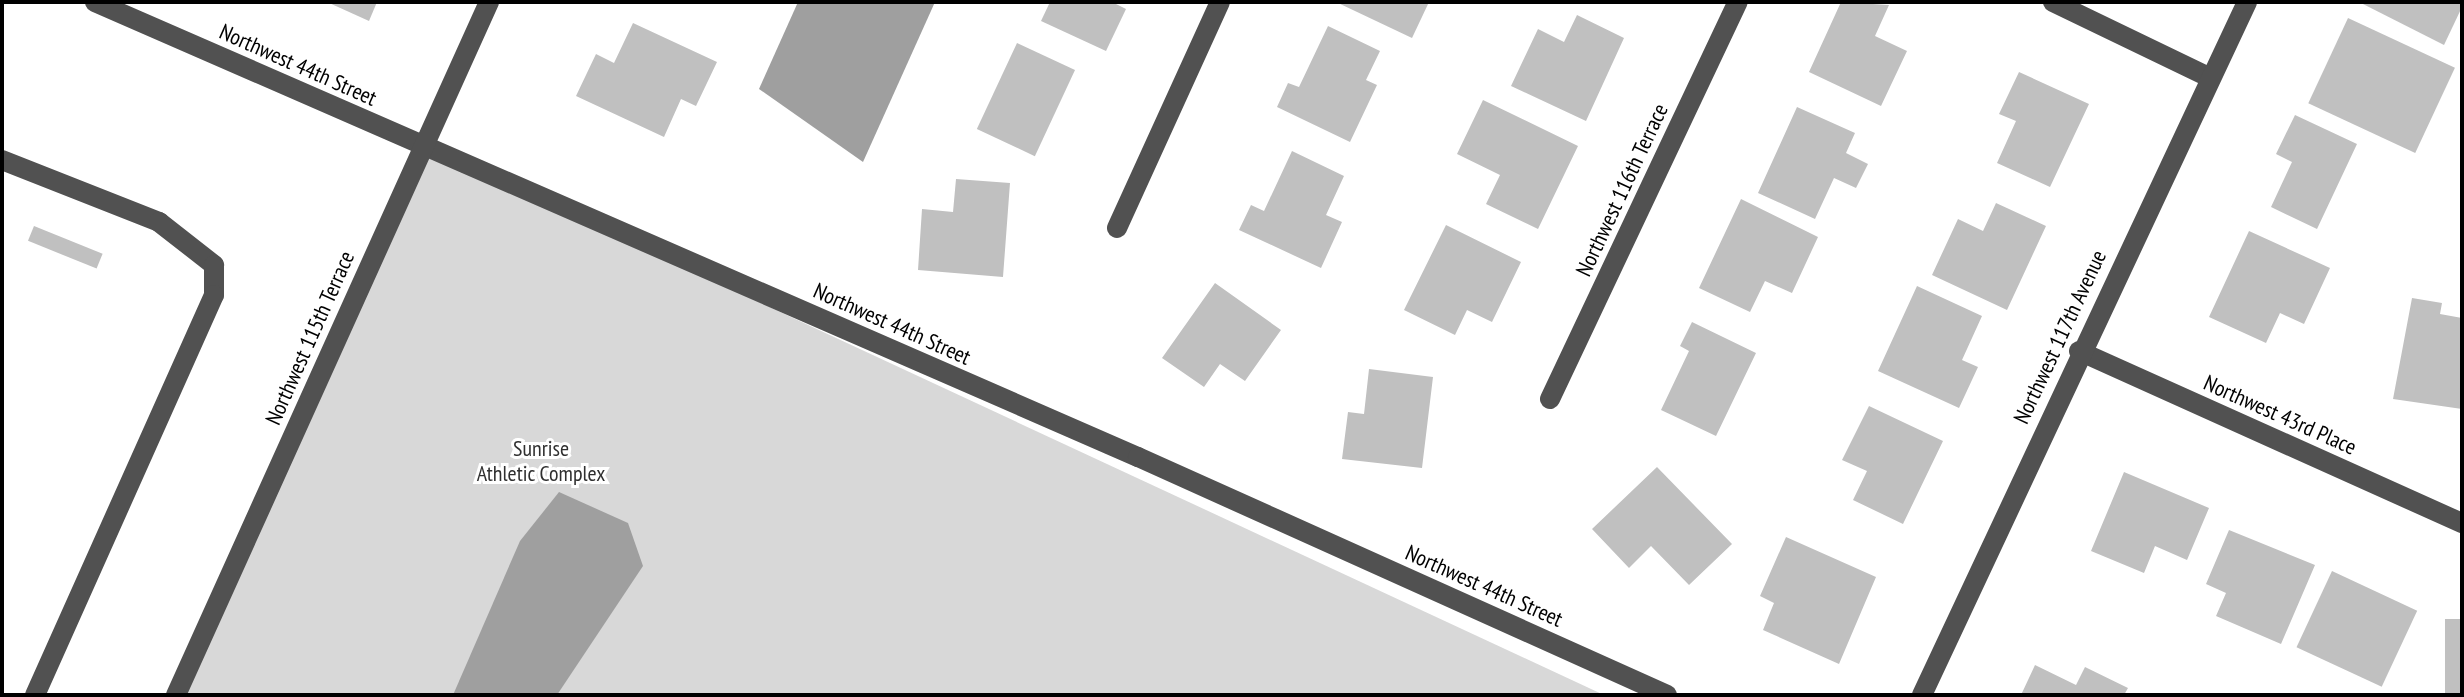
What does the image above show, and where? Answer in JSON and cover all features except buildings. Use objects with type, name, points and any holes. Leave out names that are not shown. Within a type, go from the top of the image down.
[{"type":"street","name":"Northwest 44th Street","points":[[95,2],[1138,457],[1667,695]]},
{"type":"street","name":"Northwest 115th Terrace","points":[[176,695],[489,2]]},
{"type":"street","points":[[1117,228],[1220,2]]},
{"type":"street","name":"Northwest 116th Terrace","points":[[1550,399],[1738,2]]},
{"type":"street","points":[[2053,2],[2211,78]]},
{"type":"street","name":"Northwest 117th Avenue","points":[[1922,695],[2079,351],[2247,2]]},
{"type":"street","points":[[2,160],[159,222],[214,265],[214,295],[35,695]]},
{"type":"street","name":"Northwest 43rd Place","points":[[2079,351],[2462,523]]},
{"type":"green space","name":"Sunrise Athletic Complex","points":[[423,146],[1604,695],[181,695]]},
{"type":"shaded area","points":[[798,2],[935,2],[863,162],[759,89]]},
{"type":"shaded area","points":[[559,492],[628,523],[643,566],[557,695],[453,695],[520,541]]}]
